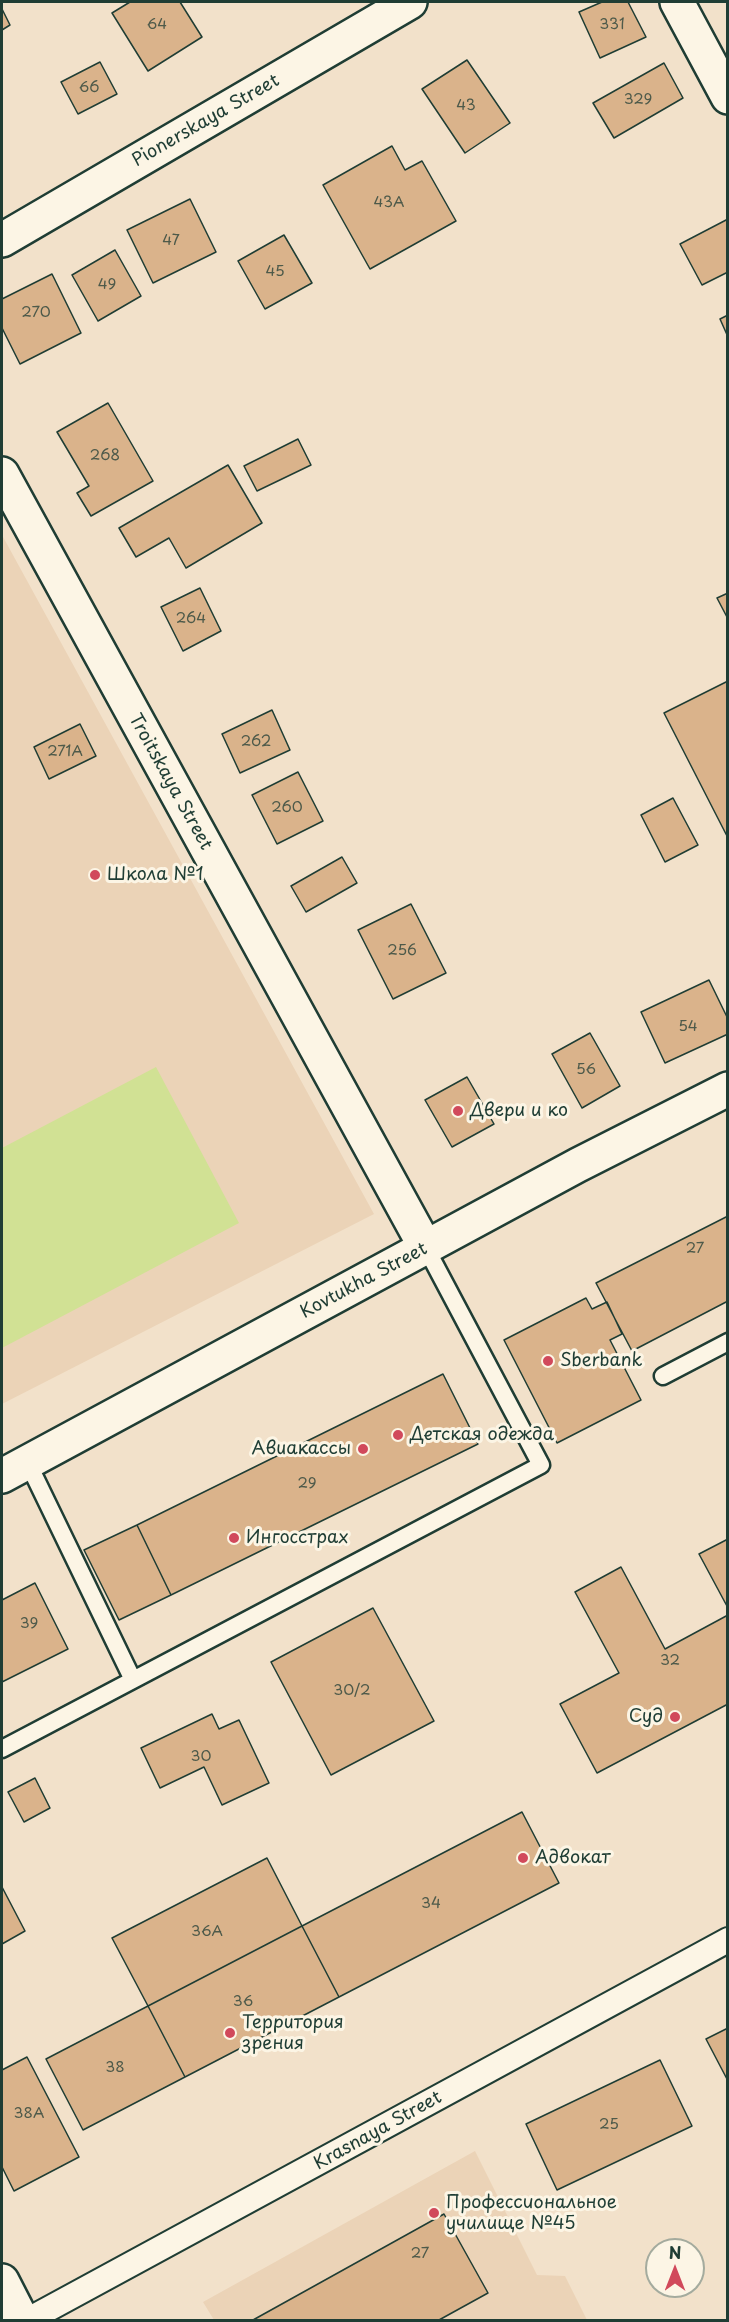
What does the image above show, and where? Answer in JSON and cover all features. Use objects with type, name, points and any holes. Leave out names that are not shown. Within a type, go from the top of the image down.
[{"type":"street","name":"Pionerskaya Street","points":[[2,240],[410,2]]},
{"type":"street","points":[[677,2],[728,97]]},
{"type":"street","name":"Troitskaya Street","points":[[2,474],[426,1248]]},
{"type":"street","name":"Kovtukha Street","points":[[15,1469],[578,1165],[728,1089]]},
{"type":"street","name":"Krasnaya Street","points":[[28,2320],[728,1940]]},
{"type":"street","points":[[2,2280],[22,2320]]},
{"type":"lane","points":[[2,1749],[541,1465],[426,1248]]},
{"type":"lane","points":[[663,1376],[728,1342]]},
{"type":"lane","points":[[15,1469],[134,1680]]},
{"type":"shaded area","name":"Школа №1","points":[[2,535],[374,1214],[2,1404]]},
{"type":"shaded area","name":"Профессиональное училище №45","points":[[475,2151],[537,2275],[565,2276],[587,2320],[214,2320],[203,2302]]},
{"type":"green space","points":[[156,1067],[239,1223],[2,1348],[2,1148]]},
{"type":"building","points":[[130,2],[180,2],[202,37],[148,71],[112,13]]},
{"type":"building","points":[[602,2],[628,2],[646,37],[600,58],[579,12]]},
{"type":"building","points":[[2,9],[10,25],[2,30]]},
{"type":"building","points":[[467,60],[510,123],[465,153],[422,89]]},
{"type":"building","points":[[100,62],[117,94],[78,114],[61,82]]},
{"type":"building","points":[[664,63],[683,98],[614,138],[593,103]]},
{"type":"building","points":[[392,146],[405,170],[422,161],[456,221],[370,269],[323,185]]},
{"type":"building","points":[[190,199],[216,252],[153,283],[127,230]]},
{"type":"building","points":[[728,219],[728,272],[702,285],[680,244]]},
{"type":"building","points":[[284,235],[312,283],[265,309],[238,261]]},
{"type":"building","points":[[115,250],[141,296],[98,321],[72,275]]},
{"type":"building","points":[[52,274],[81,333],[20,364],[2,328],[2,299]]},
{"type":"building","points":[[728,315],[728,337],[720,319]]},
{"type":"building","points":[[108,403],[153,481],[91,516],[77,493],[89,486],[57,432]]},
{"type":"building","points":[[298,439],[311,465],[257,491],[244,466]]},
{"type":"building","points":[[228,465],[262,523],[186,568],[169,538],[136,557],[119,528]]},
{"type":"building","points":[[200,588],[221,631],[183,651],[161,607]]},
{"type":"building","points":[[728,593],[728,619],[717,598]]},
{"type":"building","points":[[728,681],[728,838],[664,713]]},
{"type":"building","points":[[272,710],[290,750],[240,773],[222,734]]},
{"type":"building","points":[[80,724],[96,756],[49,779],[34,747]]},
{"type":"building","points":[[298,772],[323,821],[277,844],[252,795]]},
{"type":"building","points":[[673,798],[698,845],[665,862],[641,815]]},
{"type":"building","points":[[342,857],[357,883],[306,912],[291,886]]},
{"type":"building","points":[[411,904],[446,973],[393,999],[358,930]]},
{"type":"building","points":[[709,980],[728,1019],[728,1034],[665,1063],[641,1012]]},
{"type":"building","points":[[590,1033],[620,1086],[582,1108],[552,1054]]},
{"type":"building","points":[[467,1077],[494,1124],[452,1147],[425,1100]]},
{"type":"building","points":[[728,1216],[728,1301],[632,1351],[596,1283]]},
{"type":"building","points":[[586,1298],[592,1309],[607,1302],[622,1334],[610,1340],[641,1400],[557,1443],[504,1340]]},
{"type":"building","points":[[443,1374],[478,1444],[171,1595],[137,1525]]},
{"type":"building","points":[[137,1525],[171,1595],[119,1620],[84,1550]]},
{"type":"building","points":[[728,1539],[728,1608],[699,1554]]},
{"type":"building","points":[[621,1567],[665,1649],[728,1615],[728,1704],[597,1773],[560,1704],[619,1673],[575,1592]]},
{"type":"building","points":[[35,1583],[68,1649],[2,1682],[2,1600]]},
{"type":"building","points":[[373,1608],[434,1721],[331,1775],[271,1662]]},
{"type":"building","points":[[212,1714],[219,1729],[239,1720],[269,1783],[222,1805],[204,1767],[160,1788],[141,1748]]},
{"type":"building","points":[[35,1778],[50,1808],[24,1822],[8,1792]]},
{"type":"building","points":[[522,1812],[559,1883],[339,1997],[302,1926]]},
{"type":"building","points":[[267,1858],[302,1926],[148,2006],[112,1938]]},
{"type":"building","points":[[2,1887],[25,1931],[2,1944]]},
{"type":"building","points":[[302,1926],[339,1997],[185,2077],[148,2006]]},
{"type":"building","points":[[148,2006],[185,2077],[83,2130],[46,2059]]},
{"type":"building","points":[[728,2028],[728,2081],[706,2039]]},
{"type":"building","points":[[27,2057],[79,2157],[14,2191],[2,2167],[2,2070]]},
{"type":"building","points":[[660,2060],[692,2126],[557,2190],[526,2124]]},
{"type":"building","points":[[444,2214],[488,2293],[439,2320],[253,2320]]},
{"type":"place","name":"Школа №1","points":[[95,875]]},
{"type":"place","name":"Двери и ко","points":[[458,1111]]},
{"type":"place","name":"Sberbank","points":[[548,1361]]},
{"type":"place","name":"Детская одежда","points":[[398,1435]]},
{"type":"place","name":"Авиакассы","points":[[363,1449]]},
{"type":"place","name":"Ингосстрах","points":[[234,1538]]},
{"type":"place","name":"Суд","points":[[675,1717]]},
{"type":"place","name":"Адвокат","points":[[523,1858]]},
{"type":"place","name":"Территория зрения","points":[[230,2033]]},
{"type":"place","name":"Профессиональное училище №45","points":[[434,2213]]}]
